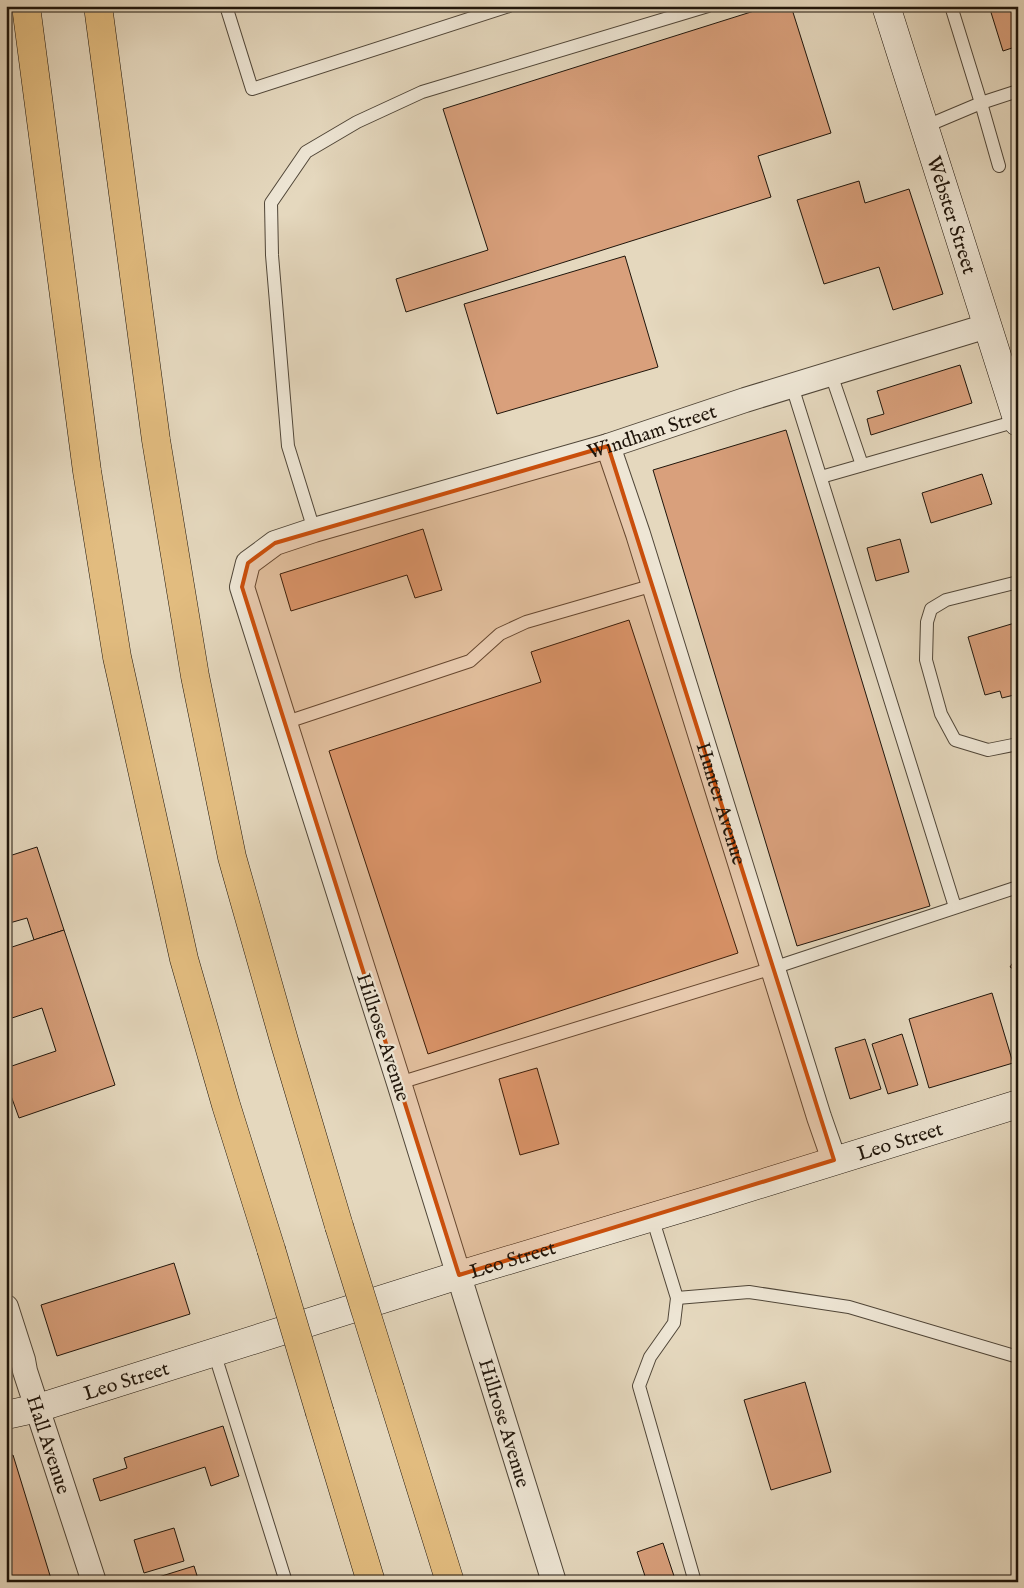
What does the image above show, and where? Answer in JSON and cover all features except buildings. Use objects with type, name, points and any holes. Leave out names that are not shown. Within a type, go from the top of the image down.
[{"type":"highway","points":[[26,6],[87,471],[117,657],[157,842],[184,958],[226,1105],[370,1582]]},
{"type":"highway","points":[[98,6],[156,440],[194,676],[232,857],[338,1226],[450,1582]]},
{"type":"street","name":"Webster Street","points":[[886,6],[1018,422]]},
{"type":"street","name":"Windham Street","points":[[314,530],[608,446],[792,386],[987,326]]},
{"type":"street","name":"Hunter Avenue","points":[[608,446],[654,585],[834,1160]]},
{"type":"street","name":"Hillrose Avenue","points":[[314,530],[275,543],[248,563],[242,587],[554,1582]]},
{"type":"street","name":"Leo Street","points":[[6,1415],[38,1408],[459,1275],[1018,1104]]},
{"type":"street","name":"Hall Avenue","points":[[6,1307],[94,1582]]},
{"type":"lane","points":[[226,6],[252,90],[509,6]]},
{"type":"lane","points":[[314,530],[288,446],[272,255],[271,204],[306,152],[357,122],[422,92],[708,6]]},
{"type":"lane","points":[[951,6],[999,166]]},
{"type":"lane","points":[[924,126],[981,103],[1018,91]]},
{"type":"lane","points":[[831,374],[862,465]]},
{"type":"lane","points":[[792,386],[955,906]]},
{"type":"lane","points":[[821,477],[1018,422]]},
{"type":"lane","points":[[1018,582],[946,600],[931,609],[927,622],[926,660],[941,714],[955,740],[988,750],[1018,744]]},
{"type":"lane","points":[[284,722],[470,661],[500,634],[526,622],[654,585]]},
{"type":"lane","points":[[399,1083],[773,968],[955,906],[1018,887]]},
{"type":"lane","points":[[652,1217],[677,1298],[674,1323],[650,1357],[639,1386],[695,1582]]},
{"type":"lane","points":[[677,1298],[749,1292],[850,1307],[1018,1357]]},
{"type":"lane","points":[[214,1352],[286,1582]]},
{"type":"highlighted area","points":[[608,446],[834,1160],[459,1275],[242,587],[248,563],[275,543]]}]
